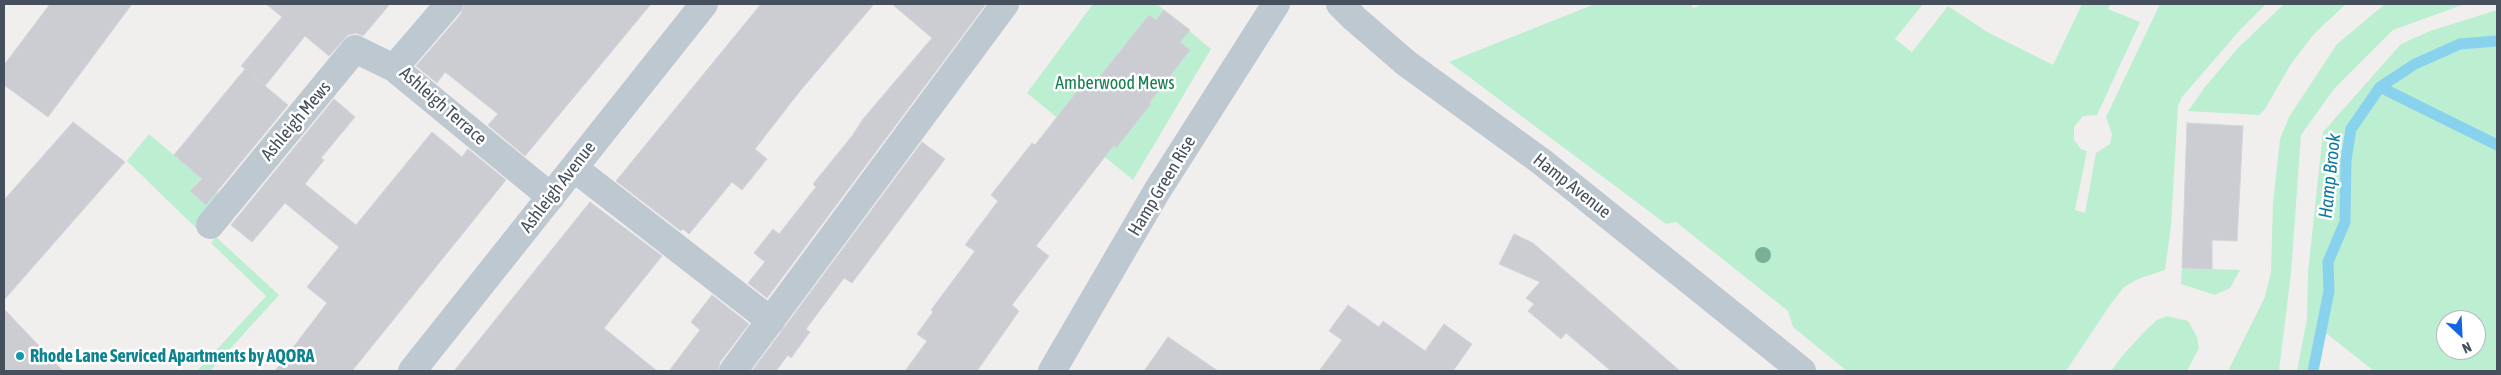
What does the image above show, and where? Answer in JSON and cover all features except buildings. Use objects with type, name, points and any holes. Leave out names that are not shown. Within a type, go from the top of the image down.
[{"type":"street","name":"Ashleigh Terrace","points":[[449,4],[394,68],[551,197]]},
{"type":"street","name":"Ashleigh Avenue","points":[[412,371],[704,4]]},
{"type":"street","points":[[733,371],[1005,4]]},
{"type":"street","name":"Hamp Green Rise","points":[[1052,371],[1157,192],[1276,4]]},
{"type":"street","name":"Hamp Avenue","points":[[1340,4],[1406,63],[1542,162],[1802,371]]},
{"type":"street","name":"Ashleigh Mews","points":[[210,226],[355,49],[394,68]]},
{"type":"street","points":[[574,168],[771,321]]},
{"type":"green space","name":"Amberwood Mews","points":[[1093,4],[1157,4],[1211,49],[1133,180],[1027,93]]},
{"type":"green space","points":[[1595,4],[1691,4],[1693,8],[1703,4],[1923,4],[1895,39],[1912,52],[1948,6],[1989,33],[2053,65],[2082,4],[2110,4],[2108,9],[2140,22],[2097,115],[2083,116],[2074,127],[2074,140],[2081,149],[2087,151],[2075,210],[2085,213],[2096,153],[2110,144],[2112,134],[2106,117],[2160,4],[2266,4],[2240,30],[2182,97],[2178,106],[2171,226],[2165,270],[2138,279],[2124,287],[2066,371],[1847,371],[1793,327],[1788,311],[1676,222],[1666,224],[1449,62]]},
{"type":"green space","points":[[2284,4],[2346,4],[2314,34],[2291,64],[2265,109],[2259,115],[2188,111],[2205,87],[2237,49]]},
{"type":"green space","points":[[2385,4],[2465,4],[2393,30],[2334,89],[2301,135],[2291,273],[2279,371],[2228,371],[2265,297],[2271,272],[2273,203],[2280,139],[2289,117],[2337,44]]},
{"type":"green space","points":[[2497,10],[2497,371],[2374,371],[2322,330],[2313,371],[2297,371],[2307,319],[2308,272],[2323,132],[2401,44],[2430,31]]},
{"type":"green space","points":[[149,134],[222,196],[196,228],[127,161]]},
{"type":"green space","points":[[216,237],[279,295],[210,371],[197,371],[266,296],[211,243]]},
{"type":"green space","points":[[2182,268],[2240,270],[2230,288],[2215,295],[2181,284]]},
{"type":"green space","points":[[2167,316],[2188,321],[2197,337],[2199,348],[2187,371],[2111,371],[2144,332],[2157,320]]},
{"type":"waterway","name":"Hamp Brook","points":[[2313,371],[2329,291],[2328,262],[2345,222],[2346,160],[2351,129],[2380,87],[2415,64],[2460,44],[2497,41]]},
{"type":"waterway","points":[[2380,87],[2497,145]]},
{"type":"place","name":"Rhode Lane Serviced Apartments by AQORA","points":[[20,356]]}]
